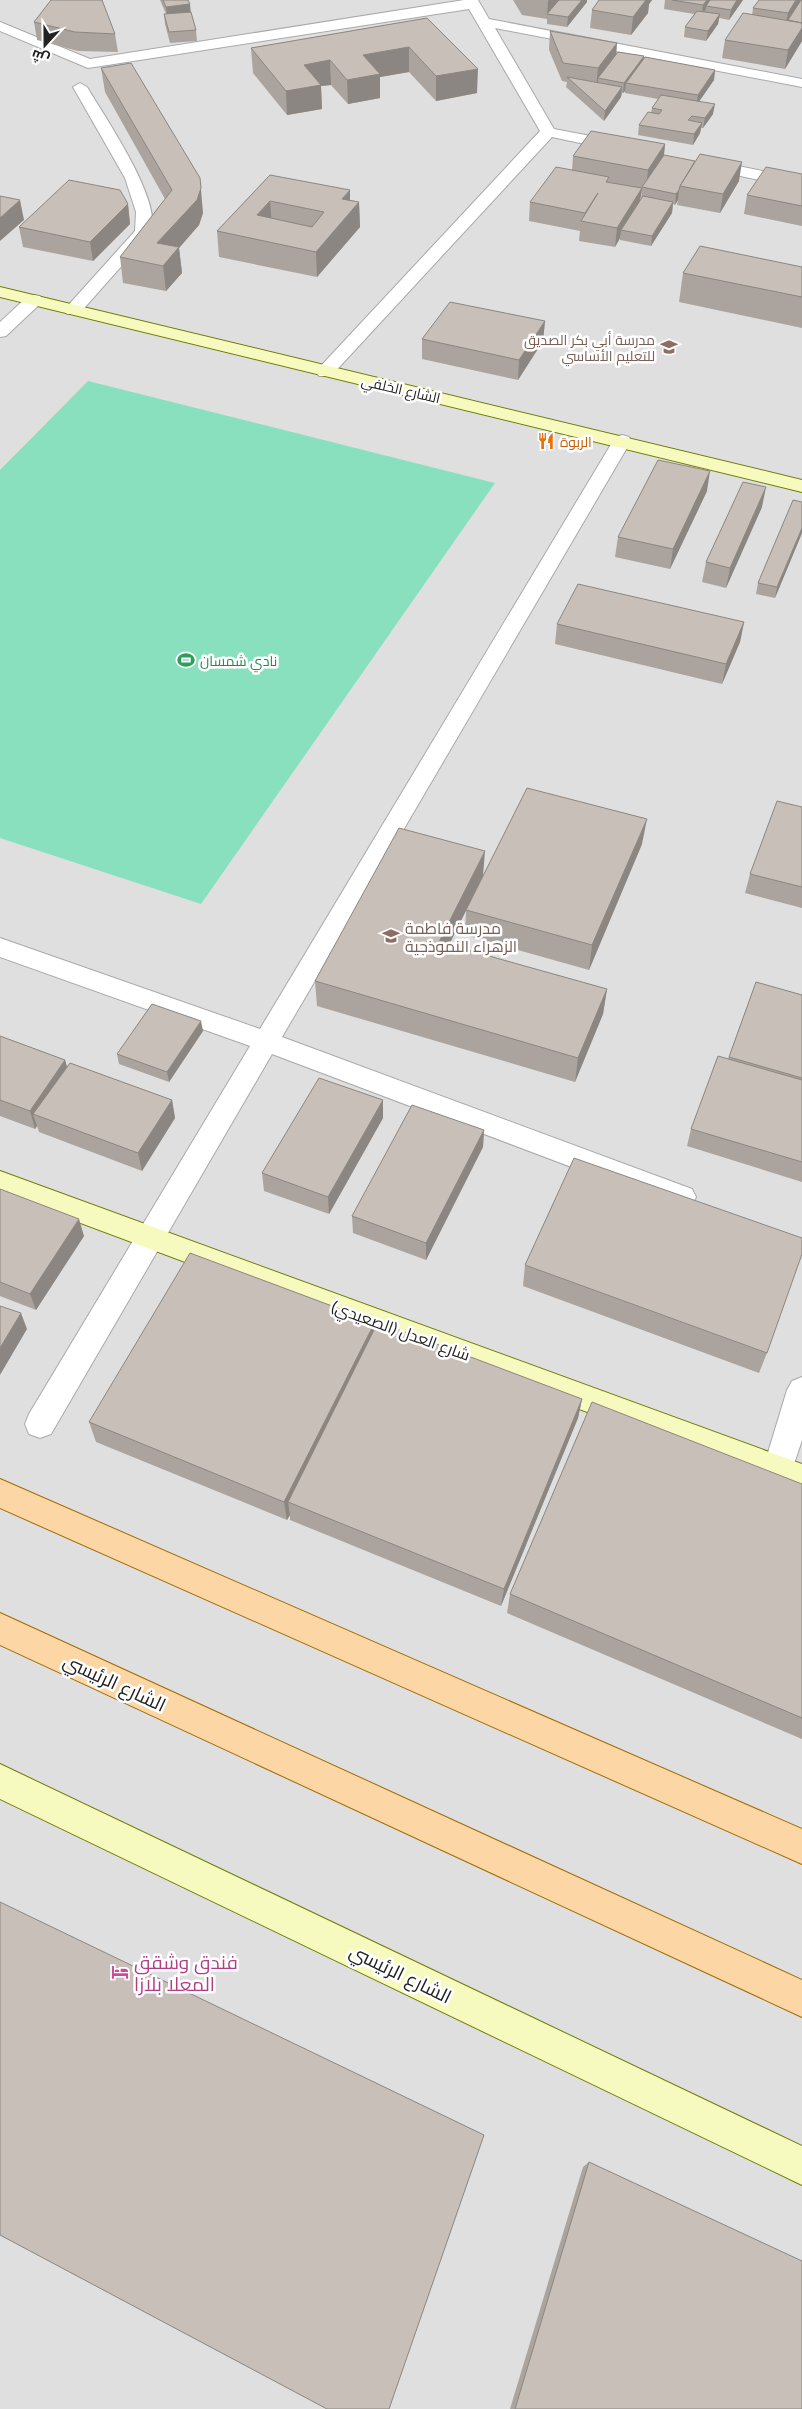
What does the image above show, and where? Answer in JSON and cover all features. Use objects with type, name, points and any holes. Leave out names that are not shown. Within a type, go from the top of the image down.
[{"type":"main road","points":[[0,1493],[802,1847]]},
{"type":"main road","name":"الشارع الرئيسي","points":[[0,1628],[802,1999]]},
{"type":"street","points":[[0,26],[88,64],[472,2],[548,132],[636,150]]},
{"type":"street","points":[[484,22],[802,83]]},
{"type":"street","points":[[73,310],[143,232],[144,212],[132,178],[80,87]]},
{"type":"street","points":[[325,372],[548,132]]},
{"type":"street","points":[[685,160],[802,184]]},
{"type":"street","name":"الشارع الخلفي","points":[[0,292],[802,486]]},
{"type":"street","points":[[0,332],[34,300]]},
{"type":"street","points":[[40,1424],[622,441]]},
{"type":"street","points":[[0,947],[266,1042],[700,1204]]},
{"type":"street","name":"شارع العدل (الصعيدي)","points":[[0,1182],[790,1474]]},
{"type":"street","points":[[790,1474],[802,1390]]},
{"type":"street","name":"الشارع الرئيسي","points":[[0,1781],[802,2166]]},
{"type":"shaded area","points":[[0,0],[802,0],[802,2409],[0,2409]]},
{"type":"green space","name":"نادي شمسان","points":[[88,381],[495,483],[201,904],[0,838],[0,470]]},
{"type":"building","points":[[51,0],[102,0],[115,34],[75,32],[34,22]]},
{"type":"building","points":[[163,0],[188,0],[190,4],[166,7]]},
{"type":"building","points":[[559,0],[582,0],[568,17],[547,14]]},
{"type":"building","points":[[599,0],[646,0],[633,17],[592,10]]},
{"type":"building","points":[[672,0],[707,0],[703,5]]},
{"type":"building","points":[[710,0],[737,0],[731,10],[706,6]]},
{"type":"building","points":[[759,0],[796,0],[788,13],[753,8]]},
{"type":"building","points":[[801,0],[802,23],[788,20]]},
{"type":"building","points":[[697,11],[720,14],[708,31],[685,27]]},
{"type":"building","points":[[191,12],[196,30],[169,32],[164,14]]},
{"type":"building","points":[[743,13],[802,23],[802,28],[788,50],[725,40]]},
{"type":"building","points":[[427,18],[478,69],[436,76],[409,47],[363,55],[380,74],[347,80],[330,60],[304,65],[321,85],[286,91],[251,48]]},
{"type":"building","points":[[550,31],[617,43],[598,68],[563,63]]},
{"type":"building","points":[[618,52],[644,56],[624,83],[598,78]]},
{"type":"building","points":[[645,57],[715,70],[698,95],[626,83]]},
{"type":"building","points":[[131,63],[200,178],[201,188],[197,200],[157,243],[179,247],[163,266],[120,257],[172,190],[101,68]]},
{"type":"building","points":[[567,77],[622,87],[605,111]]},
{"type":"building","points":[[661,95],[715,104],[705,118],[692,116],[688,120],[702,123],[694,134],[639,125],[648,112],[659,114],[662,110],[652,108]]},
{"type":"building","points":[[591,131],[665,144],[648,170],[573,156]]},
{"type":"building","points":[[700,154],[742,162],[723,194],[680,186]]},
{"type":"building","points":[[664,155],[695,161],[676,194],[642,187]]},
{"type":"building","points":[[556,167],[609,177],[606,182],[642,188],[617,228],[581,221],[598,193],[585,213],[530,202]]},
{"type":"building","points":[[766,167],[802,174],[802,206],[747,195]]},
{"type":"building","points":[[270,175],[350,190],[342,199],[359,202],[316,252],[217,231]],"holes":[[[270,201],[324,212],[312,227],[257,215]]]},
{"type":"building","points":[[69,180],[120,190],[128,204],[90,242],[19,227]]},
{"type":"building","points":[[0,196],[20,200],[0,218]]},
{"type":"building","points":[[643,196],[673,202],[652,236],[621,230]]},
{"type":"building","points":[[700,246],[802,267],[802,297],[683,273]]},
{"type":"building","points":[[450,302],[545,321],[519,360],[422,339]]},
{"type":"building","points":[[658,460],[710,471],[673,549],[618,537]]},
{"type":"building","points":[[743,482],[766,487],[730,568],[706,562]]},
{"type":"building","points":[[793,500],[802,502],[802,528],[777,587],[758,583]]},
{"type":"building","points":[[578,584],[744,622],[726,664],[557,624]]},
{"type":"building","points":[[527,788],[647,819],[592,945],[466,910]]},
{"type":"building","points":[[777,801],[802,807],[802,887],[750,874]]},
{"type":"building","points":[[399,828],[485,851],[439,942],[607,989],[578,1058],[315,981]]},
{"type":"building","points":[[756,982],[802,995],[802,1078],[729,1057]]},
{"type":"building","points":[[152,1004],[201,1021],[167,1072],[117,1054]]},
{"type":"building","points":[[0,1036],[65,1060],[30,1111],[0,1100]]},
{"type":"building","points":[[718,1056],[802,1080],[802,1162],[691,1129]]},
{"type":"building","points":[[70,1063],[172,1100],[138,1153],[33,1114]]},
{"type":"building","points":[[319,1078],[383,1100],[328,1197],[262,1173]]},
{"type":"building","points":[[412,1105],[484,1130],[426,1243],[352,1216]]},
{"type":"building","points":[[574,1158],[802,1238],[802,1254],[767,1353],[525,1265]]},
{"type":"building","points":[[0,1189],[79,1219],[30,1294],[0,1282]]},
{"type":"building","points":[[190,1253],[375,1322],[284,1502],[89,1422]]},
{"type":"building","points":[[0,1306],[21,1313],[0,1348]]},
{"type":"building","points":[[378,1322],[582,1399],[504,1589],[288,1502]]},
{"type":"building","points":[[592,1402],[802,1484],[802,1718],[510,1594]]},
{"type":"building","points":[[0,1902],[484,2135],[389,2409],[327,2409],[0,2235]]},
{"type":"building","points":[[589,2162],[802,2261],[802,2409],[515,2409]]},
{"type":"place","name":"مدرسة أبي بكر الصديق للتعليم الأساسي","points":[[669,347]]},
{"type":"place","name":"الربوة","points":[[546,441]]},
{"type":"place","name":"نادي شمسان","points":[[186,660]]},
{"type":"place","name":"مدرسة فاطمة الزهراء النموذجية","points":[[391,936]]},
{"type":"place","name":"فندق وشقق المعلا بلازا","points":[[120,1972]]}]
